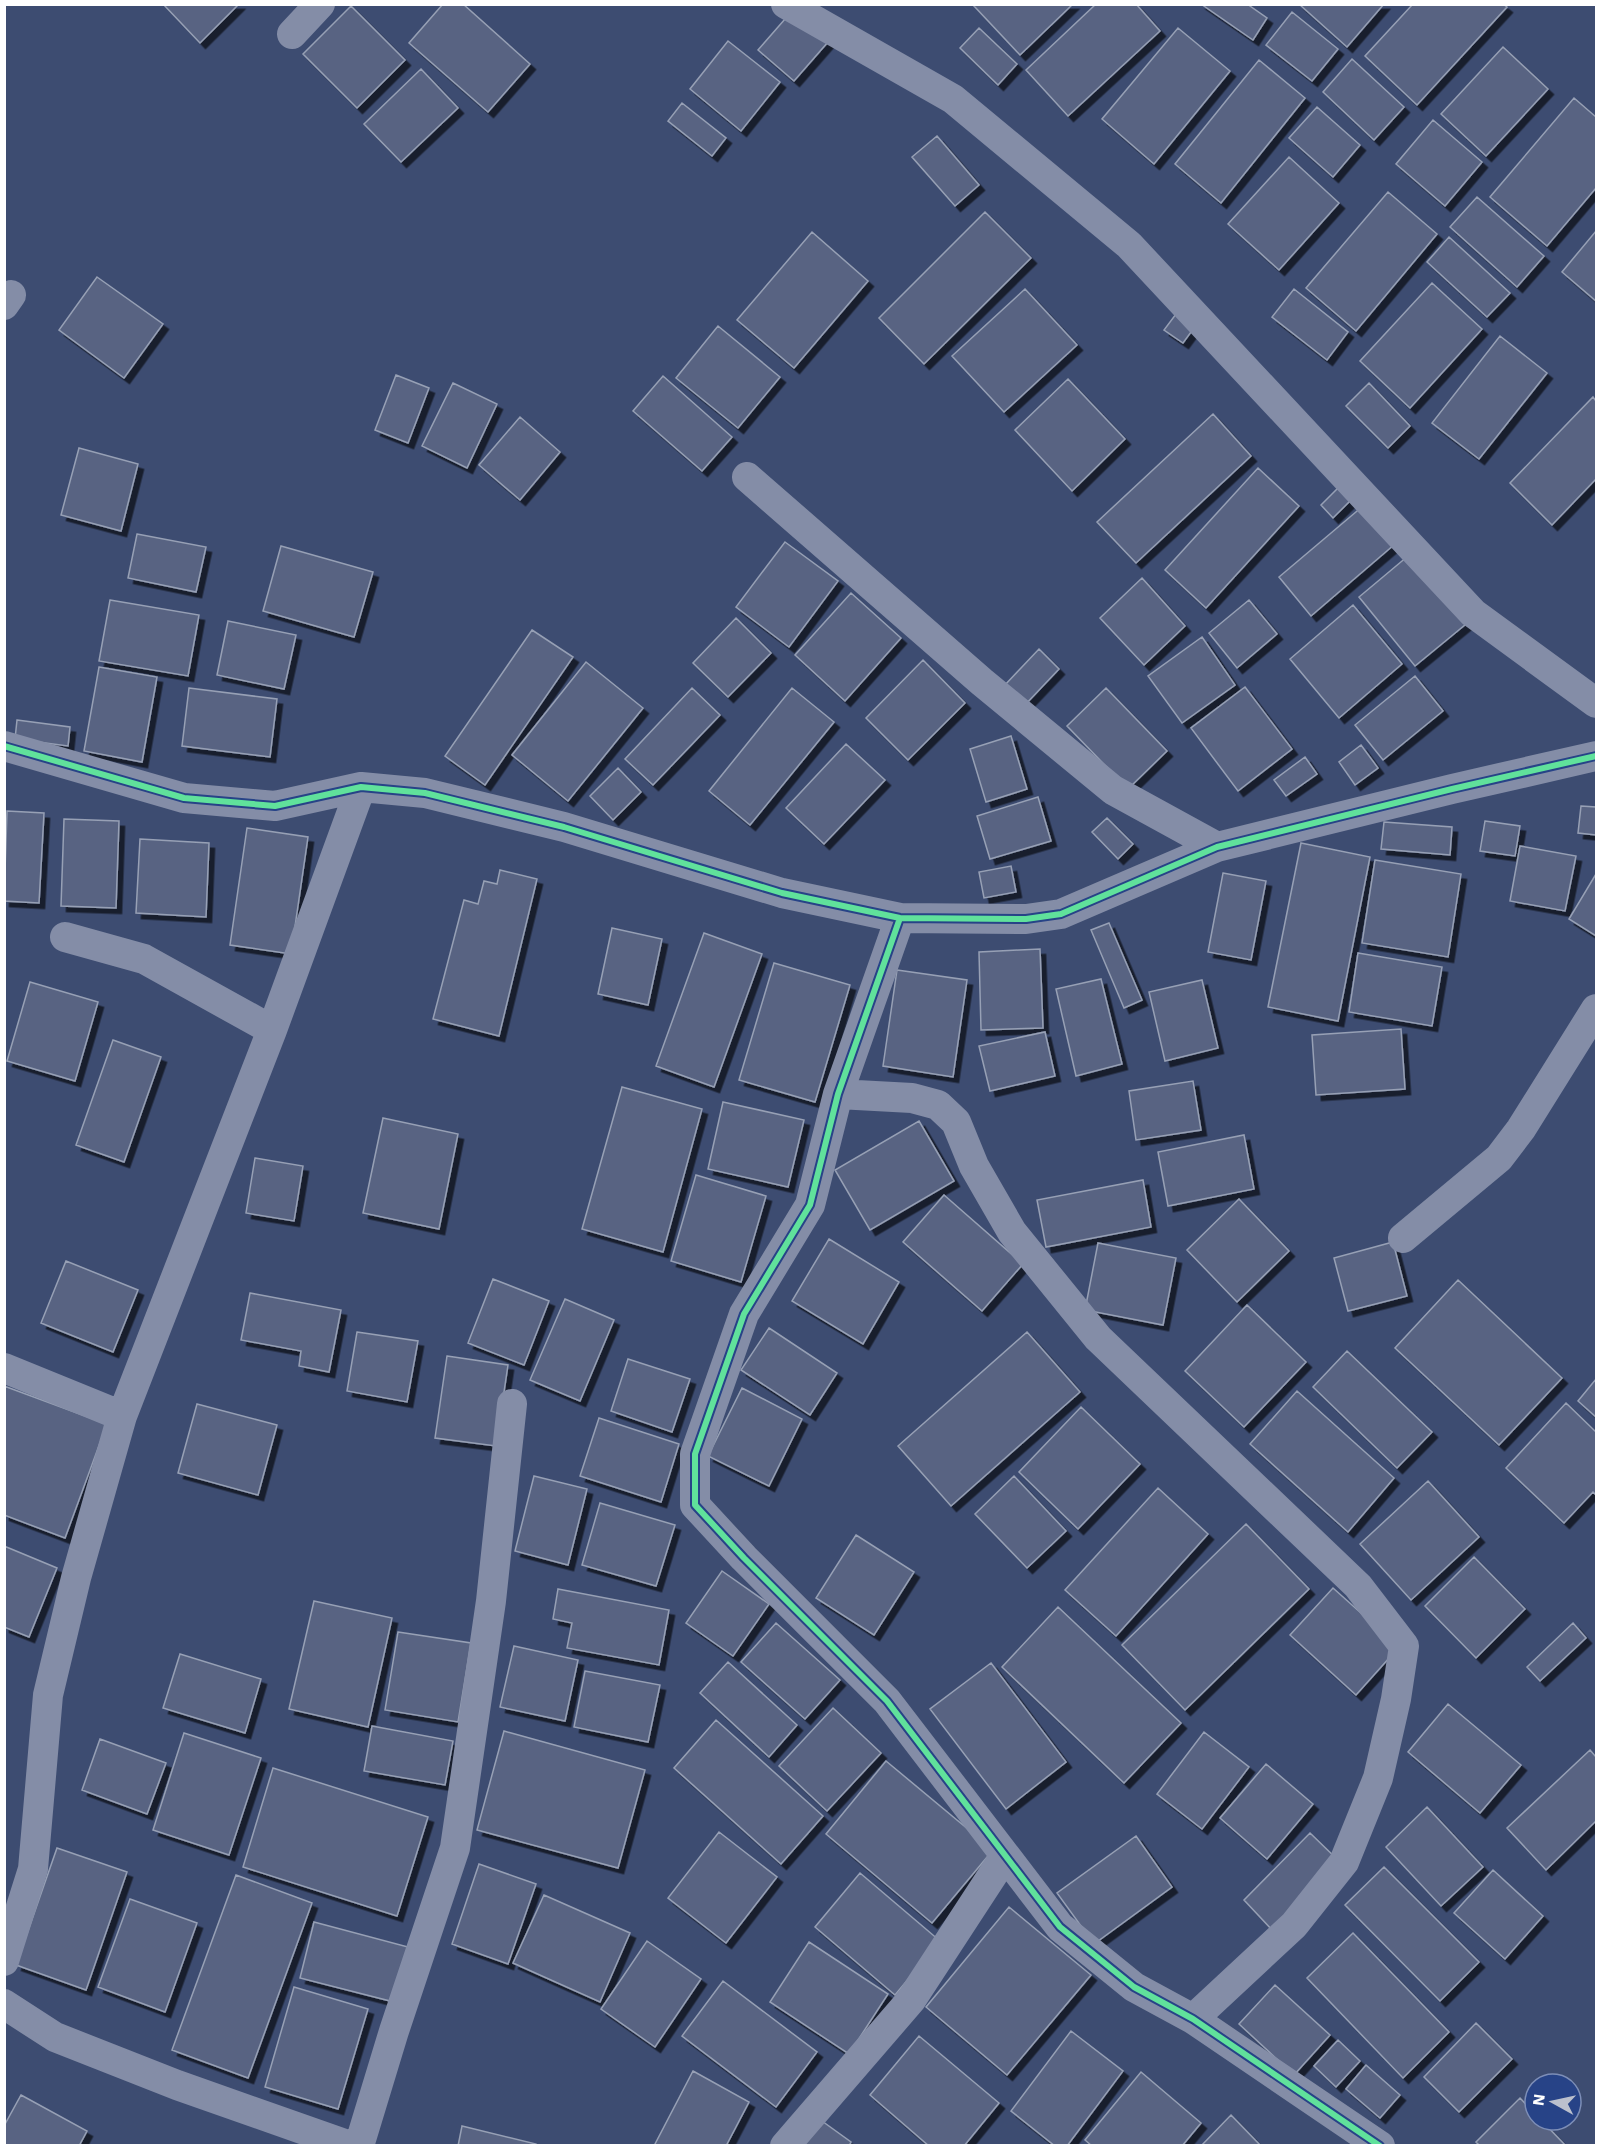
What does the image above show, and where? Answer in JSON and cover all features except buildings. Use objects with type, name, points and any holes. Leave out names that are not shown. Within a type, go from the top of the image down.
[{"type":"street","points":[[292,34],[320,4]]},
{"type":"street","points":[[786,4],[953,99],[1129,245],[1473,613],[1596,703]]},
{"type":"street","points":[[747,477],[982,682],[1113,790],[1217,847]]},
{"type":"street","points":[[4,746],[184,798],[275,806],[362,787],[425,793],[564,828],[782,892],[900,918],[1026,919],[1061,914],[1217,847],[1596,756]]},
{"type":"street","points":[[4,1961],[33,1869],[48,1695],[76,1578],[122,1416],[272,1030],[362,787]]},
{"type":"street","points":[[900,918],[838,1095],[810,1205],[744,1314],[694,1454],[695,1505],[744,1558],[887,1701],[1060,1927],[1134,1987],[1193,2019],[1380,2145]]},
{"type":"street","points":[[65,937],[144,959],[272,1030]]},
{"type":"street","points":[[1403,1238],[1499,1158],[1521,1129],[1596,1009]]},
{"type":"street","points":[[838,1095],[912,1098],[938,1106],[956,1122],[974,1166],[1012,1232],[1098,1338],[1358,1586],[1404,1646],[1396,1699],[1378,1778],[1344,1862],[1294,1925],[1193,2019]]},
{"type":"street","points":[[4,1368],[122,1416]]},
{"type":"street","points":[[359,2145],[455,1848],[491,1601],[512,1404]]},
{"type":"street","points":[[786,2145],[911,2000],[1005,1856]]},
{"type":"street","points":[[4,2004],[56,2037],[177,2085],[274,2133],[350,2145]]},
{"type":"cycle path","points":[[4,746],[184,798],[275,806],[361,787],[425,793],[564,827],[782,893],[900,918],[1026,919],[1061,914],[1217,847],[1596,756]]},
{"type":"cycle path","points":[[900,918],[838,1094],[810,1205],[744,1314],[695,1454],[695,1505],[744,1558],[887,1701],[1060,1927],[1134,1987],[1193,2019],[1380,2146]]}]
